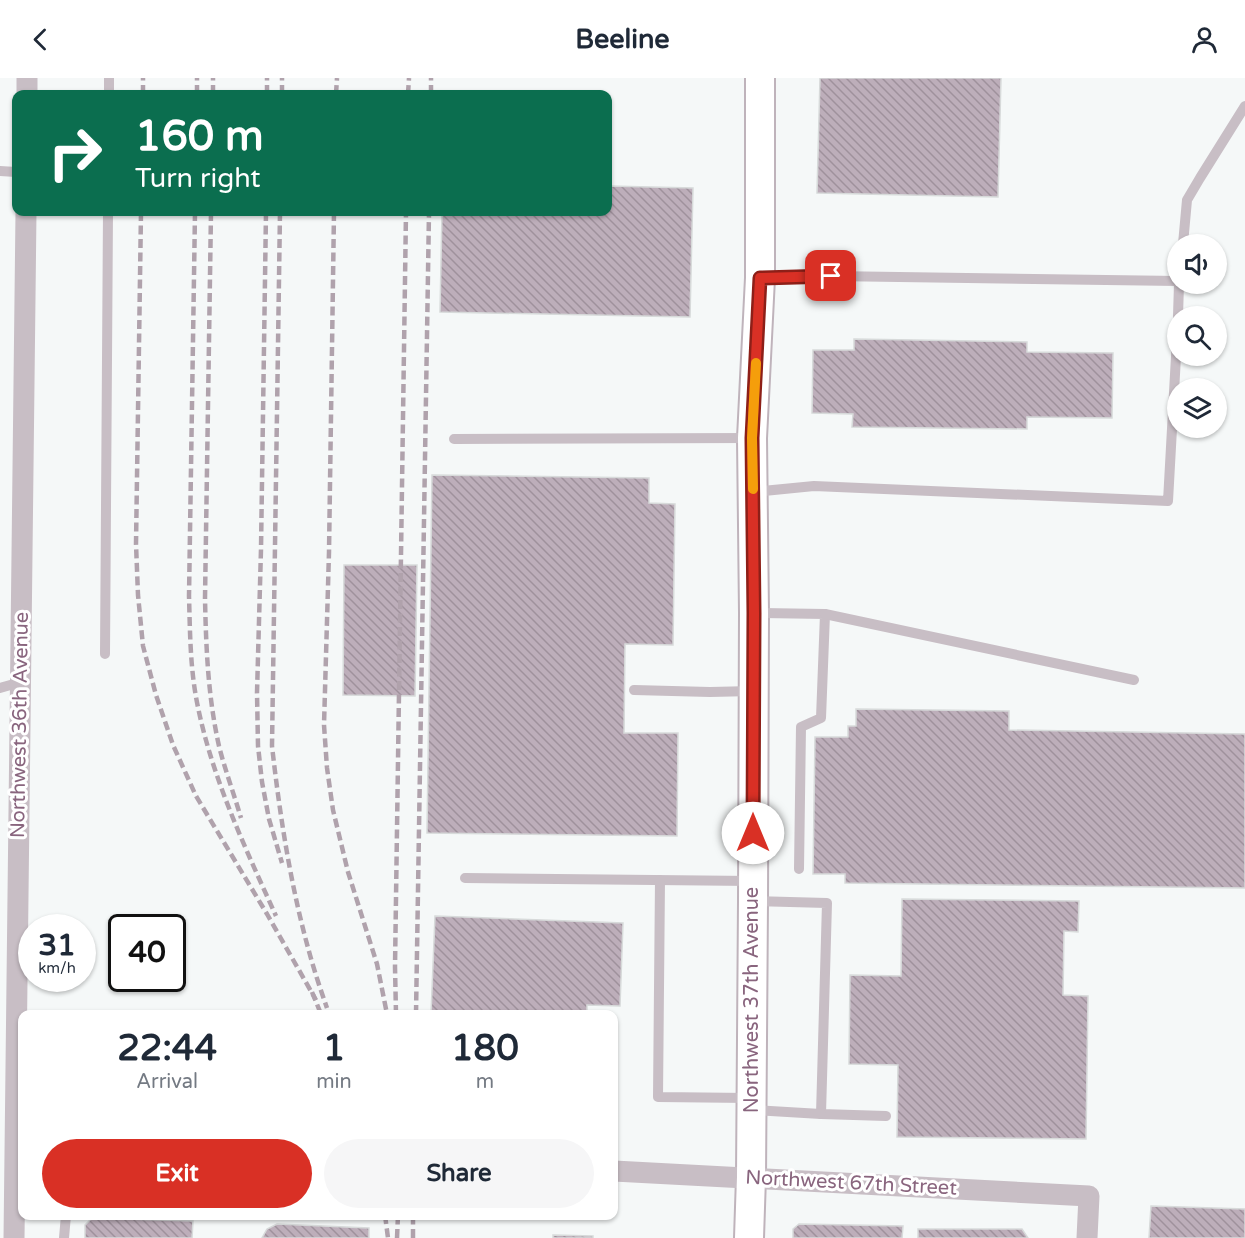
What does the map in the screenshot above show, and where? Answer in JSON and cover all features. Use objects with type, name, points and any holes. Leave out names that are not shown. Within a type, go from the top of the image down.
[{"type":"street","name":"Northwest 37th Avenue","points":[[749,1238],[753,891],[752,438],[760,278],[760,78]]},
{"type":"street","name":"Northwest 36th Avenue","points":[[18,1191],[13,1146],[26,216]]},
{"type":"street","name":"Northwest 67th Street","points":[[618,1171],[1089,1196],[1087,1238]]},
{"type":"street","name":"Northwest 36th Avenue","points":[[14,1238],[18,1208]]},
{"type":"lane","points":[[1184,234],[1187,201],[1245,106]]},
{"type":"lane","points":[[105,654],[108,216]]},
{"type":"lane","points":[[760,278],[831,276],[1167,283]]},
{"type":"lane","points":[[753,492],[814,486],[1168,501],[1175,366]]},
{"type":"lane","points":[[454,439],[752,438]]},
{"type":"lane","points":[[754,613],[825,614],[1134,680]]},
{"type":"lane","points":[[799,869],[801,727],[821,717],[825,614]]},
{"type":"lane","points":[[0,688],[21,682]]},
{"type":"lane","points":[[634,690],[753,691]]},
{"type":"lane","points":[[465,878],[660,880],[827,903],[821,1114]]},
{"type":"lane","points":[[660,880],[658,1098],[751,1104],[821,1114],[886,1116]]},
{"type":"lane","points":[[64,1238],[66,1220]]},
{"type":"building","points":[[820,78],[1001,78],[998,197],[817,193]]},
{"type":"building","points":[[612,186],[693,188],[690,317],[440,312],[442,216],[612,216]]},
{"type":"building","points":[[854,339],[1027,342],[1027,352],[1113,353],[1112,418],[1027,417],[1027,429],[852,427],[853,414],[812,413],[813,350],[854,350]]},
{"type":"building","points":[[432,475],[649,478],[649,503],[675,504],[673,645],[625,644],[624,733],[678,733],[677,836],[427,833]]},
{"type":"building","points":[[344,565],[417,565],[415,696],[343,695]]},
{"type":"building","points":[[856,709],[1009,711],[1009,730],[1245,734],[1245,888],[845,883],[845,874],[813,874],[815,737],[848,737],[848,726],[856,726]]},
{"type":"building","points":[[902,899],[1079,901],[1078,932],[1064,931],[1063,995],[1088,996],[1086,1139],[897,1137],[898,1065],[849,1064],[850,975],[901,976]]},
{"type":"building","points":[[435,916],[623,923],[620,1006],[587,1005],[587,1010],[431,1010]]},
{"type":"building","points":[[1151,1206],[1245,1209],[1245,1238],[1149,1238]]},
{"type":"building","points":[[90,1220],[193,1221],[192,1238],[85,1238],[85,1225]]},
{"type":"building","points":[[277,1224],[369,1228],[369,1238],[262,1238],[267,1229]]},
{"type":"building","points":[[799,1224],[903,1226],[902,1238],[793,1238],[793,1229]]},
{"type":"building","points":[[918,1229],[1022,1229],[1028,1238],[918,1238]]},
{"type":"building","points":[[553,1235],[593,1236],[593,1238],[553,1238]]},
{"type":"railway","points":[[143,78],[143,90]]},
{"type":"railway","points":[[197,78],[197,90]]},
{"type":"railway","points":[[213,78],[213,90]]},
{"type":"railway","points":[[267,78],[267,90]]},
{"type":"railway","points":[[282,78],[282,90]]},
{"type":"railway","points":[[336,90],[337,78]]},
{"type":"railway","points":[[408,90],[409,78]]},
{"type":"railway","points":[[431,78],[431,90]]},
{"type":"railway","points":[[141,216],[136,544],[143,646],[173,745],[196,796],[316,1000]]},
{"type":"railway","points":[[195,216],[189,596],[193,672],[202,726],[219,781],[240,836],[276,916]]},
{"type":"railway","points":[[211,216],[205,598],[207,654],[212,709],[219,746],[241,818]]},
{"type":"railway","points":[[266,216],[258,746],[269,819],[282,863]]},
{"type":"railway","points":[[280,216],[272,746],[297,904],[327,1008]]},
{"type":"railway","points":[[334,216],[324,725],[333,810],[348,872],[377,964],[386,1010]]},
{"type":"railway","points":[[396,1010],[406,216]]},
{"type":"railway","points":[[416,1010],[429,216]]},
{"type":"railway","points":[[312,992],[319,1010]]},
{"type":"railway","points":[[386,1220],[388,1238]]},
{"type":"railway","points":[[397,1238],[398,1220]]},
{"type":"railway","points":[[413,1220],[413,1238]]},
{"type":"slow traffic","points":[[753,489],[752,438],[756,363]]},
{"type":"route","points":[[753,833],[752,438],[760,278],[831,276]]}]
